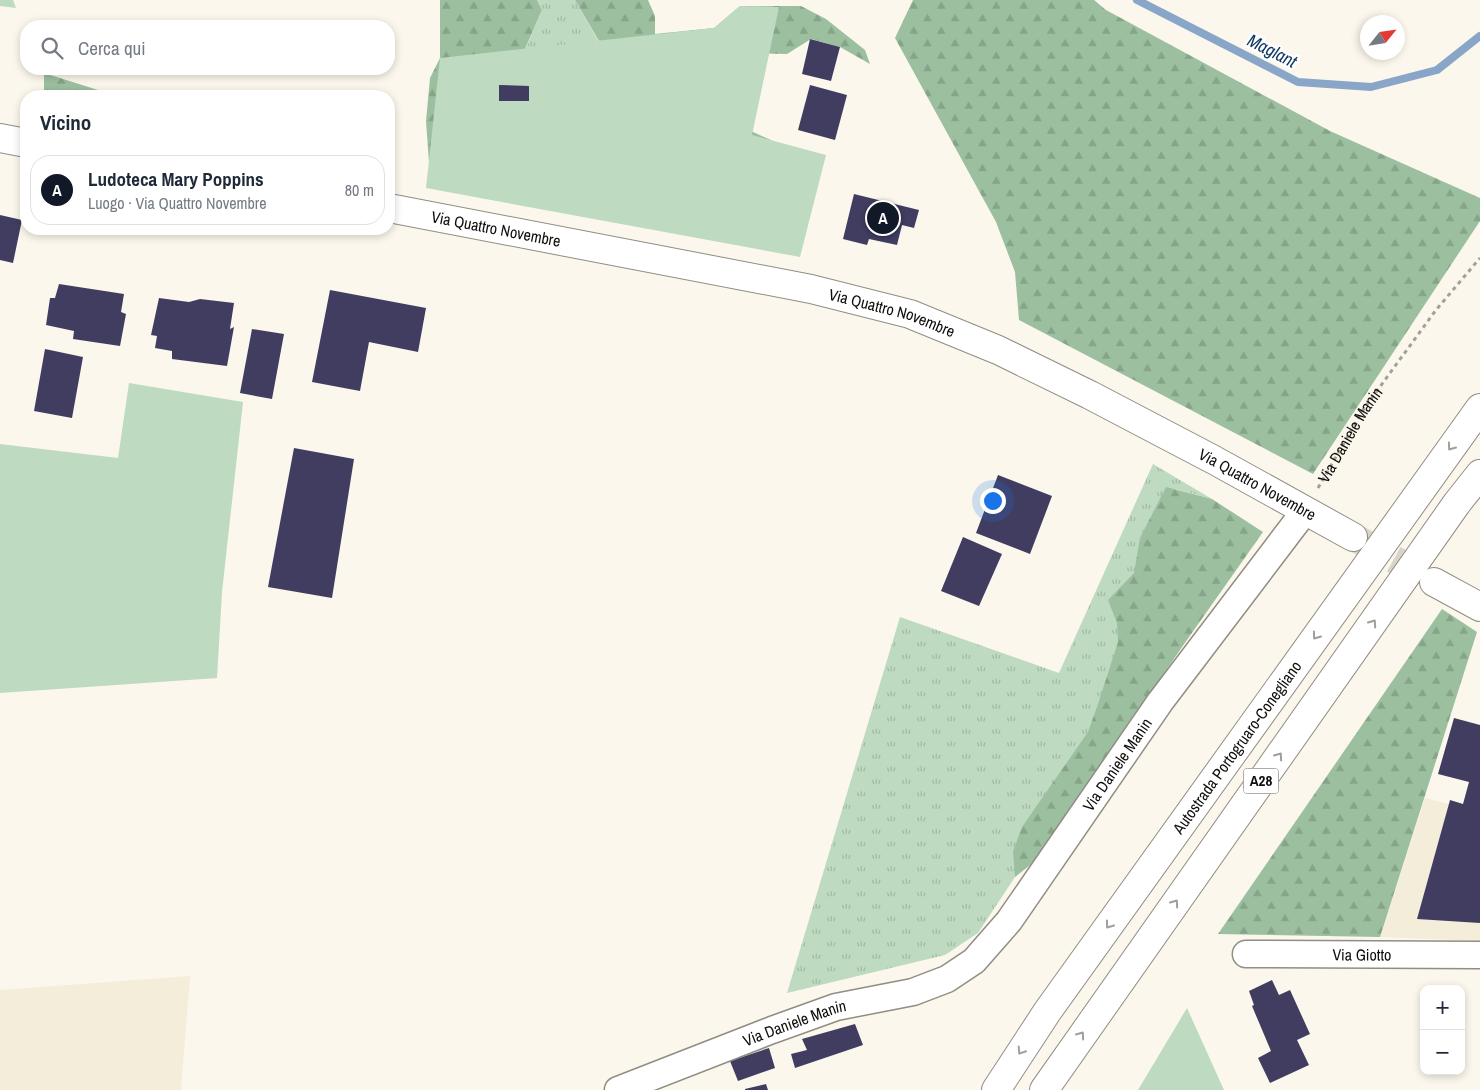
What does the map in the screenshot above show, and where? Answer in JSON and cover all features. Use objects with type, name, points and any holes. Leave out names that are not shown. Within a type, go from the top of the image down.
[{"type":"main road","points":[[0,138],[20,141]]},
{"type":"main road","name":"Via Quattro Novembre","points":[[395,209],[801,287],[910,314],[998,350],[1090,395],[1214,460],[1353,537]]},
{"type":"main road","name":"Autostrada Portogruaro-Conegliano","points":[[996,1090],[1047,1012],[1480,408]]},
{"type":"main road","name":"A28","points":[[1049,1083],[1480,474]]},
{"type":"main road","points":[[1434,582],[1480,607]]},
{"type":"street","name":"Via Daniele Manin","points":[[618,1090],[836,1007],[913,992],[947,979],[974,961],[1009,921],[1160,702],[1304,511]]},
{"type":"street","name":"Via Giotto","points":[[1246,954],[1480,954]]},
{"type":"path","name":"Via Daniele Manin","points":[[1304,511],[1363,410],[1436,310],[1480,258]]},
{"type":"shaded area","points":[[1425,798],[1480,812],[1480,941],[1380,937]]},
{"type":"shaded area","points":[[190,976],[181,1090],[0,1090],[0,990]]},
{"type":"green space","points":[[0,0],[13,0],[16,8],[0,6]]},
{"type":"green space","points":[[440,0],[537,0],[542,10],[525,49],[599,41],[575,0],[648,0],[655,16],[655,34],[714,28],[740,6],[801,6],[826,19],[865,50],[870,64],[840,47],[811,39],[787,54],[743,53],[738,125],[773,141],[778,168],[803,204],[805,236],[788,247],[429,163],[426,121],[430,78],[440,58]]},
{"type":"green space","points":[[537,0],[575,0],[599,42],[525,50],[542,10]]},
{"type":"green space","points":[[913,0],[1094,0],[1106,10],[1330,131],[1480,198],[1480,221],[1313,474],[1019,320],[1015,272],[996,222],[895,38]]},
{"type":"green space","points":[[740,6],[779,7],[752,135],[826,155],[800,257],[426,188],[440,58],[714,28]]},
{"type":"green space","points":[[44,75],[50,75],[98,90],[44,90]]},
{"type":"green space","points":[[129,383],[243,402],[222,592],[217,678],[0,693],[0,444],[118,458]]},
{"type":"green space","points":[[1153,464],[1212,499],[1175,489],[1122,637],[1097,730],[1038,814],[1015,877],[978,933],[945,955],[787,993],[900,617],[1059,673]]},
{"type":"green space","points":[[1166,487],[1212,499],[1263,532],[1182,647],[1039,858],[1015,877],[1013,851],[1022,827],[1088,732],[1118,642],[1117,623],[1108,600],[1134,573],[1140,538]]},
{"type":"green space","points":[[1442,609],[1477,632],[1380,937],[1218,934]]},
{"type":"green space","points":[[1187,1008],[1224,1090],[1138,1090]]},
{"type":"building","points":[[810,39],[840,47],[831,81],[802,74]]},
{"type":"building","points":[[499,85],[529,86],[529,101],[499,101]]},
{"type":"building","points":[[810,85],[847,95],[835,140],[798,130]]},
{"type":"building","points":[[854,194],[919,210],[914,228],[902,225],[897,245],[869,239],[867,245],[843,239]]},
{"type":"building","points":[[0,215],[20,220],[20,230],[13,263],[0,260]]},
{"type":"building","points":[[59,284],[124,294],[121,312],[126,314],[120,346],[73,339],[74,331],[46,325],[50,298],[55,298]]},
{"type":"building","points":[[330,290],[426,308],[418,352],[369,342],[360,391],[312,382]]},
{"type":"building","points":[[159,298],[189,302],[200,299],[234,303],[230,329],[234,327],[227,366],[172,359],[172,351],[155,348],[157,336],[151,335]]},
{"type":"building","points":[[252,329],[284,334],[272,399],[240,393]]},
{"type":"building","points":[[45,349],[83,357],[72,418],[34,411]]},
{"type":"building","points":[[294,448],[354,459],[332,598],[268,587]]},
{"type":"building","points":[[998,475],[1052,496],[1030,554],[976,533]]},
{"type":"building","points":[[963,537],[1002,554],[979,606],[941,591]]},
{"type":"building","points":[[1454,718],[1480,725],[1480,923],[1417,919],[1450,800],[1463,804],[1469,782],[1438,774]]},
{"type":"building","points":[[1272,980],[1279,995],[1290,990],[1310,1034],[1297,1040],[1309,1065],[1270,1083],[1258,1058],[1271,1051],[1252,1006],[1254,1005],[1249,991]]},
{"type":"building","points":[[855,1024],[863,1045],[795,1068],[791,1054],[807,1050],[802,1039]]},
{"type":"building","points":[[769,1048],[775,1068],[738,1081],[730,1061]]},
{"type":"building","points":[[766,1084],[768,1090],[745,1090],[745,1089]]},
{"type":"waterway","name":"Maglant","points":[[1137,0],[1298,82],[1371,87],[1437,70],[1480,36]]},
{"type":"tunnel","points":[[1357,539],[1431,580]]},
{"type":"place","name":"Ludoteca Mary Poppins","points":[[883,218]]}]
